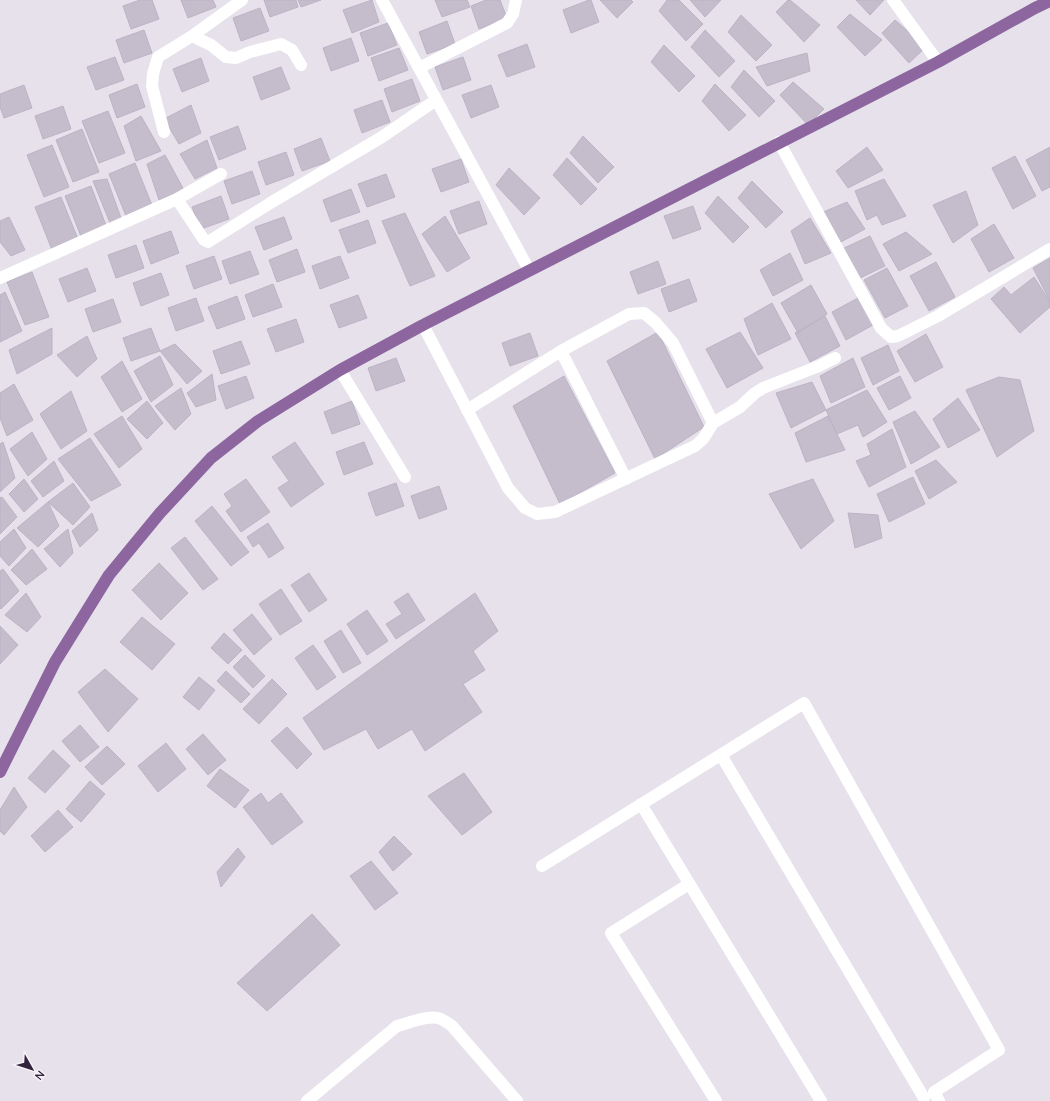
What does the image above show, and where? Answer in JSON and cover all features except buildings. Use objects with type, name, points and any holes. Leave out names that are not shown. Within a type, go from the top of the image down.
[{"type":"main road","points":[[0,772],[60,655],[109,575],[160,513],[211,458],[252,426],[340,370],[423,325],[938,62],[1033,4],[1050,1]]},
{"type":"street","points":[[164,132],[152,86],[152,74],[158,57],[192,36],[228,4],[242,0]]},
{"type":"street","points":[[419,68],[507,23],[513,14],[516,0]]},
{"type":"street","points":[[893,0],[938,62]]},
{"type":"street","points":[[385,1],[436,100],[529,270]]},
{"type":"street","points":[[192,36],[211,45],[226,57],[236,58],[250,52],[281,44],[292,50],[301,65]]},
{"type":"street","points":[[177,199],[204,240],[208,242],[382,137],[436,100]]},
{"type":"street","points":[[780,142],[881,328],[891,337],[898,336],[938,316],[1050,249]]},
{"type":"street","points":[[0,278],[177,199],[221,174]]},
{"type":"street","points":[[467,410],[561,351],[629,314],[644,313],[655,322],[673,343],[713,423]]},
{"type":"street","points":[[423,325],[508,488],[525,508],[537,514],[555,512],[695,446],[713,423],[740,406],[755,393],[763,388],[819,366],[835,358]]},
{"type":"street","points":[[561,351],[626,478]]},
{"type":"street","points":[[340,370],[405,477]]},
{"type":"street","points":[[542,866],[641,804],[804,703],[1000,1050],[929,1098],[722,754]]},
{"type":"street","points":[[641,804],[821,1101]]},
{"type":"street","points":[[689,884],[611,933],[716,1101]]},
{"type":"street","points":[[307,1101],[397,1026],[432,1017],[440,1018],[452,1026],[517,1101]]}]
